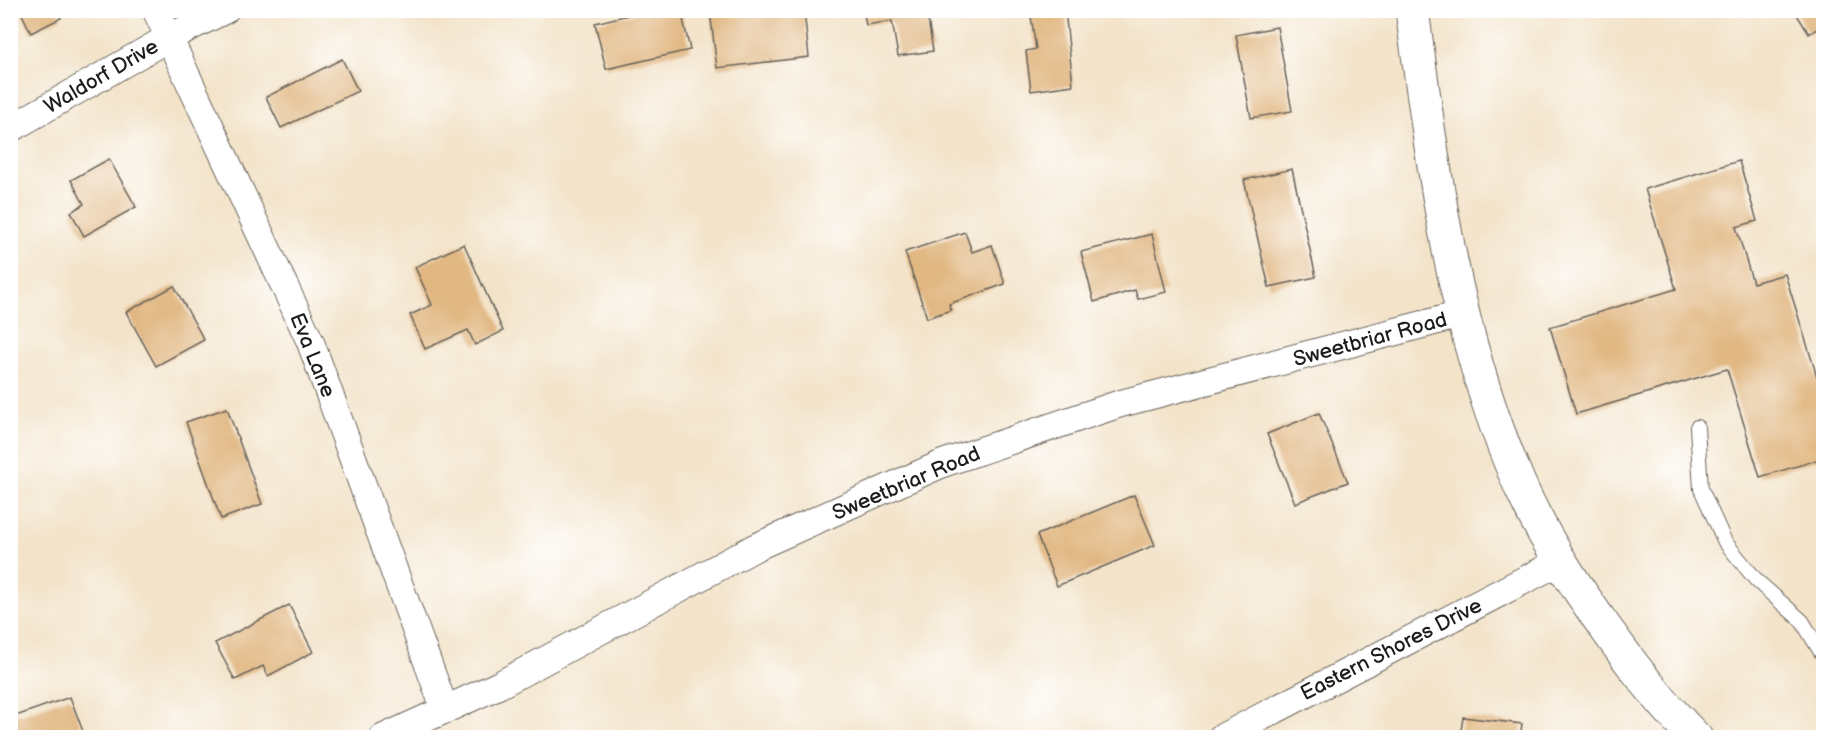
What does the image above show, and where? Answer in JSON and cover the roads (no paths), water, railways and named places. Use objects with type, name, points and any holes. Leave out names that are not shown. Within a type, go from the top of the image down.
[{"type":"street","name":"Eva Lane","points":[[156,10],[310,341],[445,710]]},
{"type":"street","name":"Waldorf Drive","points":[[10,129],[168,38],[225,10]]},
{"type":"street","points":[[1412,10],[1444,232],[1463,314],[1488,401],[1513,470],[1561,561],[1595,614],[1637,671],[1696,738]]},
{"type":"street","name":"Sweetbriar Road","points":[[383,738],[499,685],[756,548],[944,463],[1119,404],[1463,314]]},
{"type":"street","name":"Eastern Shores Drive","points":[[1221,738],[1561,561]]},
{"type":"lane","points":[[1697,427],[1701,489],[1725,542],[1757,580],[1802,621],[1824,657]]}]
